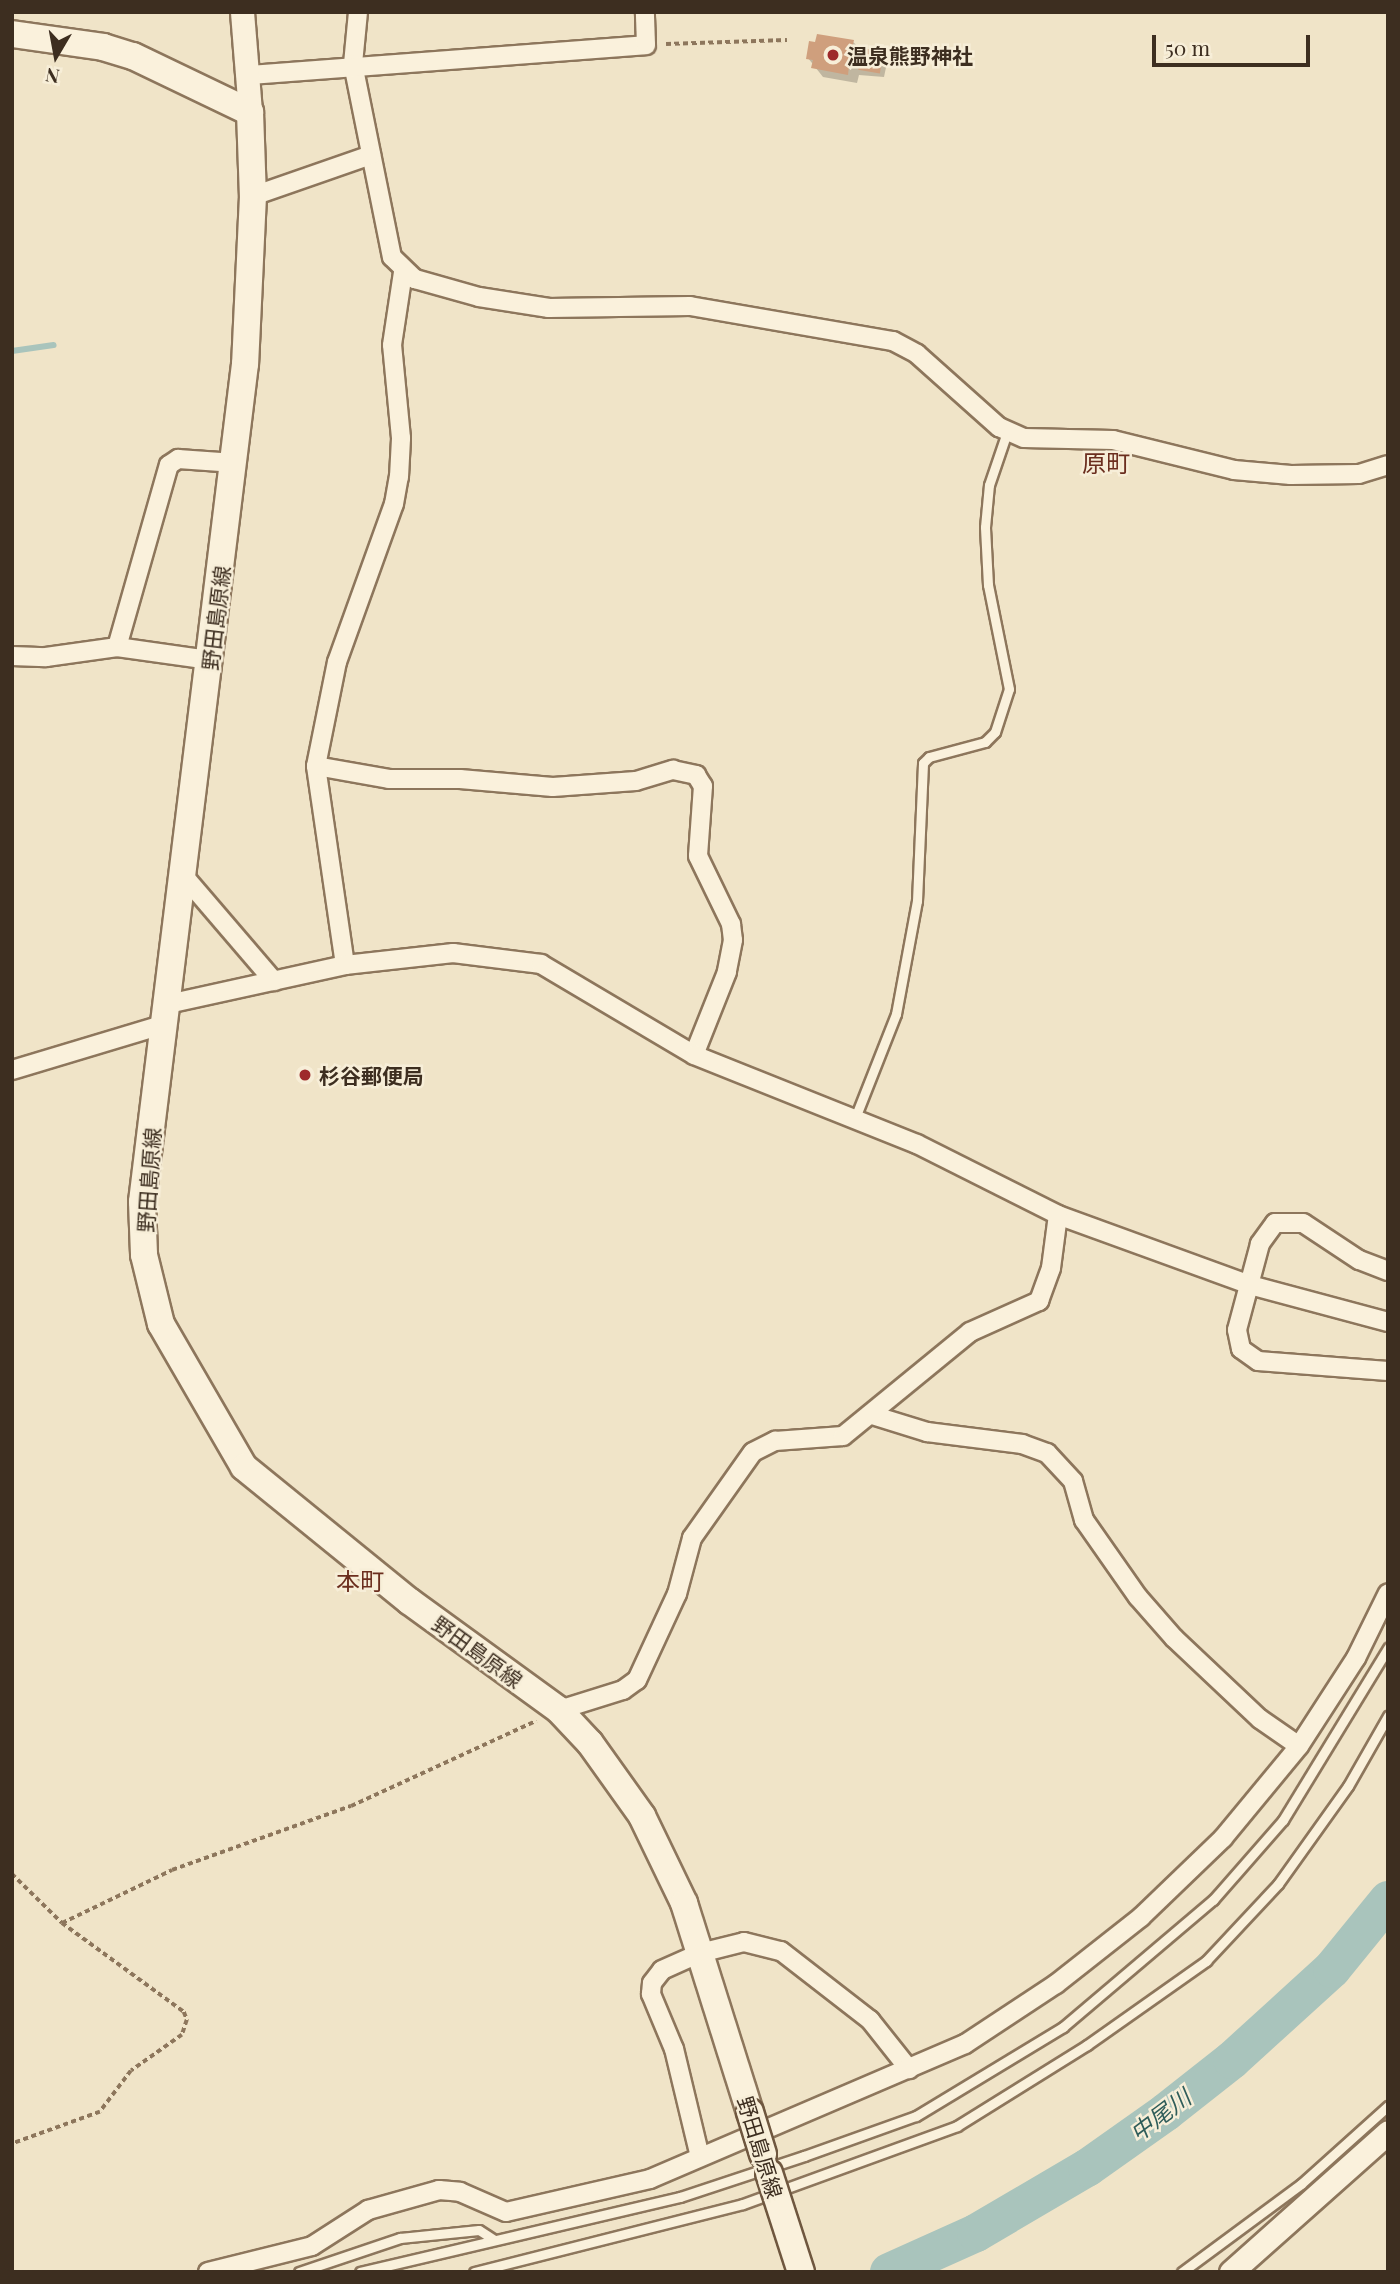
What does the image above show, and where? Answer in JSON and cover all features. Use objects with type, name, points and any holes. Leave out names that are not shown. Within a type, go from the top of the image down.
[{"type":"main road","points":[[12,34],[133,56],[250,112]]},
{"type":"main road","name":"野田島原線","points":[[250,112],[253,196],[245,364],[235,463],[142,1202],[144,1255],[161,1324],[204,1405],[253,1475],[409,1601],[559,1710],[590,1743],[642,1816],[684,1903],[800,2272]]},
{"type":"street","points":[[242,12],[250,112]]},
{"type":"street","points":[[358,12],[353,64],[392,257],[403,272],[428,284],[466,294],[548,308],[690,306],[893,341],[917,354],[1007,432],[1043,442],[1113,440],[1234,470],[1330,477],[1359,474],[1388,465]]},
{"type":"street","points":[[249,75],[353,64],[646,45],[645,12]]},
{"type":"street","points":[[253,196],[371,155]]},
{"type":"street","points":[[345,965],[316,766],[337,662],[394,504],[399,477],[401,438],[392,345],[403,272]]},
{"type":"street","points":[[117,647],[169,466],[178,459],[235,463]]},
{"type":"street","points":[[12,656],[46,657],[117,647],[210,660]]},
{"type":"street","points":[[316,766],[389,779],[460,779],[553,787],[636,780],[673,770],[696,775],[703,786],[698,856],[727,916],[733,940],[727,972],[694,1055]]},
{"type":"street","points":[[183,875],[274,981]]},
{"type":"street","points":[[12,1070],[166,1014],[274,981],[345,965],[453,953],[541,964],[694,1055],[855,1118],[1058,1215],[1251,1285],[1388,1322]]},
{"type":"street","points":[[559,1710],[623,1690],[637,1680],[677,1594],[692,1538],[753,1452],[775,1441],[843,1436],[872,1415],[970,1332],[1039,1301],[1051,1268],[1058,1215]]},
{"type":"street","points":[[1388,1271],[1359,1260],[1317,1230],[1287,1221],[1275,1223],[1266,1233],[1237,1330],[1241,1349],[1248,1356],[1271,1364],[1388,1371]]},
{"type":"street","points":[[872,1415],[927,1432],[1022,1444],[1047,1453],[1073,1481],[1084,1520],[1138,1597],[1174,1638],[1250,1710],[1299,1746]]},
{"type":"street","points":[[208,2272],[312,2246],[368,2210],[439,2190],[460,2192],[491,2209],[522,2211],[650,2179],[965,2044],[1056,1984],[1140,1917],[1223,1838],[1299,1746],[1356,1658],[1388,1594]]},
{"type":"street","points":[[700,2157],[674,2049],[651,1994],[652,1983],[662,1970],[700,1953],[744,1942],[781,1951],[870,2020],[909,2069]]},
{"type":"street","points":[[1231,2272],[1388,2132]]},
{"type":"lane","points":[[855,1118],[896,1014],[917,901],[923,763],[929,757],[985,741],[995,732],[1009,689],[990,598],[985,527],[989,485],[1007,432]]},
{"type":"lane","points":[[360,2272],[680,2196],[916,2116],[1063,2027],[1133,1972],[1213,1900],[1283,1820],[1388,1648]]},
{"type":"lane","points":[[474,2272],[743,2204],[957,2126],[1087,2045],[1206,1961],[1278,1884],[1348,1786],[1388,1716]]},
{"type":"lane","points":[[1182,2272],[1301,2184],[1388,2106]]},
{"type":"lane","points":[[299,2272],[400,2238],[479,2231],[493,2239]]},
{"type":"path","points":[[666,44],[787,40]]},
{"type":"path","points":[[62,1923],[172,1870],[352,1806],[559,1710]]},
{"type":"path","points":[[12,1874],[62,1923],[184,2012],[186,2028],[131,2071],[100,2112],[12,2144]]},
{"type":"building","name":"温泉熊野神社","points":[[817,34],[854,40],[852,49],[860,50],[857,67],[849,66],[848,75],[811,68],[813,60],[806,59],[809,41],[815,42]]},
{"type":"building","points":[[862,48],[884,52],[880,73],[858,70]]},
{"type":"waterway","points":[[12,351],[54,345]]},
{"type":"waterway","name":"中尾川","points":[[889,2272],[976,2233],[1087,2168],[1166,2112],[1232,2060],[1332,1969],[1388,1900]]},
{"type":"place","name":"温泉熊野神社","points":[[833,55]]},
{"type":"place","name":"杉谷郵便局","points":[[305,1075]]},
{"type":"district","name":"原町","points":[[1106,463]]},
{"type":"district","name":"本町","points":[[360,1581]]}]
